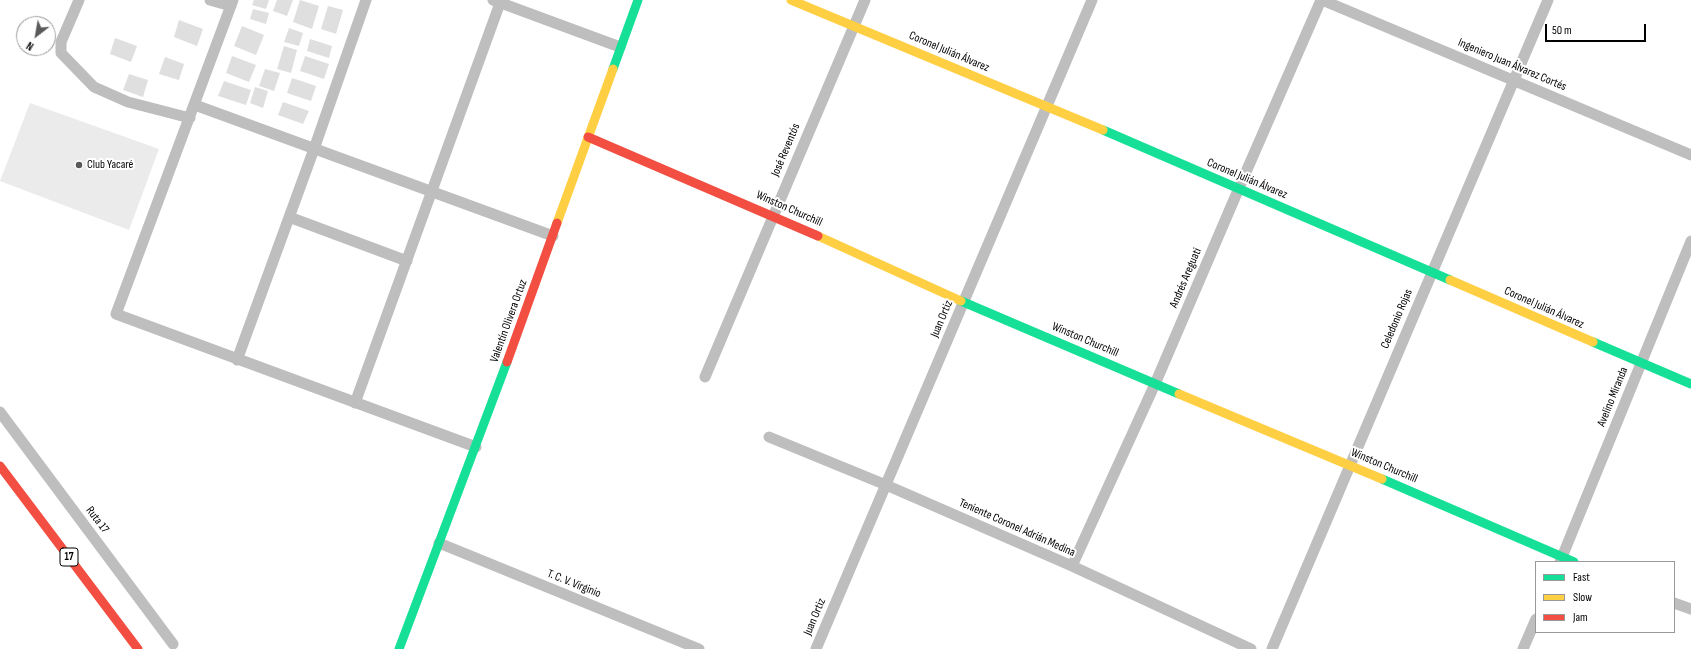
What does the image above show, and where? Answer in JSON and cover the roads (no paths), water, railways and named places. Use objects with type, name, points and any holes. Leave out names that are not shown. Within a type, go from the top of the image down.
[{"type":"main road","name":"Valentín Olivera Ortuz","points":[[399,649],[476,447],[638,0]]},
{"type":"main road","name":"Coronel Julián Álvarez","points":[[791,0],[1047,106],[1691,384]]},
{"type":"main road","name":"Winston Churchill","points":[[588,137],[773,216],[963,302],[1350,465],[1561,560]]},
{"type":"main road","name":"17","points":[[0,466],[138,649]]},
{"type":"street","points":[[79,0],[61,42],[60,53],[94,87],[128,102],[190,118]]},
{"type":"street","points":[[210,0],[232,3],[116,314],[237,360],[476,447]]},
{"type":"street","points":[[237,360],[314,149],[366,0]]},
{"type":"street","name":"José Reventós","points":[[705,377],[865,0]]},
{"type":"street","name":"Juan Ortiz","points":[[816,649],[1092,0]]},
{"type":"street","name":"Ingeniero Juan Álvarez Cortés","points":[[1322,0],[1691,155]]},
{"type":"street","name":"Andrés Areguati","points":[[1072,566],[1155,384],[1322,0]]},
{"type":"street","name":"Celedonio Rojas","points":[[1272,649],[1548,0]]},
{"type":"street","points":[[356,403],[432,192],[496,1],[620,47]]},
{"type":"street","points":[[195,105],[553,236]]},
{"type":"street","points":[[289,218],[407,261]]},
{"type":"street","name":"Avelino Miranda","points":[[1561,560],[1640,363],[1691,242]]},
{"type":"street","name":"Ruta 17","points":[[0,412],[173,644]]},
{"type":"street","name":"Teniente Coronel Adrián Medina","points":[[769,437],[886,485],[1072,566],[1251,649]]},
{"type":"street","name":"T. C. V. Virginio","points":[[439,543],[699,649]]},
{"type":"street","points":[[1675,603],[1691,610]]},
{"type":"street","points":[[1523,649],[1535,621]]},
{"type":"place","name":"Club Yacaré","points":[[79,165]]}]
